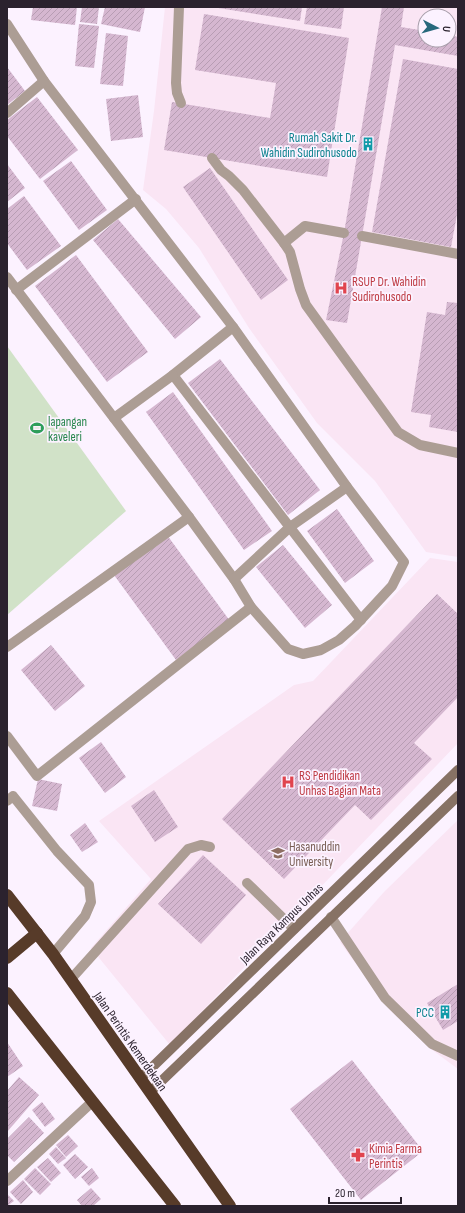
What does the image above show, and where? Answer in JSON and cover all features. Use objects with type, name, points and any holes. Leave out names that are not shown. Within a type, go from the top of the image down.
[{"type":"highway","name":"Jalan Perintis Kemerdekaan","points":[[7,895],[71,979],[230,1206]]},
{"type":"highway","points":[[7,958],[37,933]]},
{"type":"highway","points":[[7,993],[175,1206]]},
{"type":"street","points":[[179,7],[176,83],[177,93],[181,103]]},
{"type":"street","points":[[7,24],[44,81],[233,327],[346,487],[404,562],[392,586],[361,620],[339,640],[321,650],[303,654],[288,649],[251,607],[234,579],[189,518],[7,277]]},
{"type":"street","points":[[7,112],[44,81]]},
{"type":"street","points":[[212,158],[221,170],[243,190],[284,243],[290,252],[306,305],[398,432],[420,445],[458,453]]},
{"type":"street","points":[[16,290],[136,199]]},
{"type":"street","points":[[284,243],[305,226],[344,233]]},
{"type":"street","points":[[362,236],[458,254]]},
{"type":"street","points":[[114,418],[173,375],[233,327]]},
{"type":"street","points":[[173,375],[361,620]]},
{"type":"street","points":[[234,579],[290,527],[346,487]]},
{"type":"street","points":[[7,647],[189,518]]},
{"type":"street","points":[[7,736],[37,776],[251,607]]},
{"type":"street","name":"Jalan Raya Kampus Unhas","points":[[140,1079],[458,770]]},
{"type":"street","points":[[7,801],[13,796],[58,851],[89,885],[91,902],[85,916],[53,954]]},
{"type":"street","points":[[150,1092],[458,796]]},
{"type":"street","points":[[71,979],[188,849],[201,845],[210,847]]},
{"type":"street","points":[[247,883],[294,929]]},
{"type":"street","points":[[331,917],[384,998],[432,1044],[458,1056]]},
{"type":"street","points":[[7,1181],[92,1102]]},
{"type":"shaded area","name":"RSUP Dr. Wahidin Sudirohusodo","points":[[165,7],[458,7],[458,557],[426,552],[375,481],[317,423],[249,328],[199,248],[166,209],[143,190],[154,111]]},
{"type":"shaded area","name":"RS Pendidikan Unhas Bagian Mata","points":[[430,558],[458,562],[458,743],[170,1045],[91,948],[151,879],[99,821],[294,685],[313,681]]},
{"type":"shaded area","points":[[458,820],[458,1069],[431,1049],[389,1009],[340,942],[384,892]]},
{"type":"green space","name":"lapangan kaveleri","points":[[7,346],[126,511],[7,615]]},
{"type":"building","points":[[33,7],[77,7],[75,25],[31,20]]},
{"type":"building","points":[[82,7],[99,7],[97,24],[80,22]]},
{"type":"building","points":[[105,7],[145,7],[140,32],[101,24]]},
{"type":"building","points":[[212,7],[302,7],[300,21]]},
{"type":"building","points":[[307,7],[344,7],[341,29],[304,24]]},
{"type":"building","name":"Rumah Sakit Dr. Wahidin Sudirohusodo","points":[[382,7],[404,7],[401,27],[417,30],[417,48],[457,48],[457,37],[458,56],[395,45],[347,323],[326,320],[344,233]]},
{"type":"building","points":[[204,14],[349,38],[327,177],[164,150],[172,102],[270,118],[276,83],[195,70]]},
{"type":"building","points":[[79,24],[99,26],[94,68],[75,66]]},
{"type":"building","points":[[106,33],[128,36],[123,86],[100,84]]},
{"type":"building","points":[[403,59],[458,69],[458,209],[451,247],[372,232]]},
{"type":"building","points":[[7,67],[25,91],[7,105]]},
{"type":"building","points":[[138,95],[143,137],[111,141],[106,99]]},
{"type":"building","points":[[37,97],[78,150],[40,179],[7,136],[7,120]]},
{"type":"building","points":[[71,161],[107,210],[79,230],[43,181]]},
{"type":"building","points":[[7,164],[25,188],[7,202]]},
{"type":"building","points":[[210,168],[288,280],[261,300],[183,187]]},
{"type":"building","points":[[24,196],[61,246],[27,270],[7,243],[7,209]]},
{"type":"building","points":[[118,219],[201,317],[175,339],[93,240]]},
{"type":"building","points":[[76,255],[148,352],[107,382],[35,286]]},
{"type":"building","points":[[447,302],[458,303],[458,432],[429,427],[431,415],[411,412],[427,312],[445,315]]},
{"type":"building","points":[[220,359],[320,490],[288,515],[188,383]]},
{"type":"building","points":[[173,392],[272,531],[244,550],[146,412]]},
{"type":"building","points":[[337,509],[374,561],[345,583],[307,531]]},
{"type":"building","points":[[167,535],[230,621],[176,660],[114,575]]},
{"type":"building","points":[[283,545],[332,605],[305,628],[256,567]]},
{"type":"building","points":[[437,594],[458,614],[458,697],[414,743],[432,759],[371,820],[355,805],[284,879],[222,819]]},
{"type":"building","points":[[51,645],[85,686],[55,711],[21,670]]},
{"type":"building","points":[[101,742],[126,777],[105,793],[79,758]]},
{"type":"building","points":[[38,779],[62,784],[57,811],[32,806]]},
{"type":"building","points":[[154,790],[178,827],[155,842],[131,806]]},
{"type":"building","points":[[85,823],[98,842],[82,852],[70,835]]},
{"type":"building","points":[[203,855],[246,895],[201,944],[158,904]]},
{"type":"building","name":"PCC","points":[[458,984],[458,1021],[443,1030],[427,1003]]},
{"type":"building","points":[[7,1042],[23,1066],[7,1077]]},
{"type":"building","points":[[352,1060],[423,1151],[361,1200],[290,1109]]},
{"type":"building","points":[[19,1077],[39,1095],[7,1132],[7,1091]]},
{"type":"building","points":[[42,1102],[55,1119],[45,1127],[32,1110]]},
{"type":"building","points":[[29,1117],[44,1133],[14,1162],[7,1155],[7,1139]]},
{"type":"building","points":[[68,1135],[78,1146],[66,1157],[56,1145]]},
{"type":"building","points":[[56,1147],[66,1158],[58,1164],[49,1154]]},
{"type":"building","points":[[75,1154],[88,1167],[75,1179],[63,1165]]},
{"type":"building","points":[[48,1158],[61,1173],[51,1182],[37,1167]]},
{"type":"building","points":[[35,1168],[51,1184],[40,1195],[24,1179]]},
{"type":"building","points":[[92,1168],[99,1178],[89,1186],[81,1177]]},
{"type":"building","points":[[23,1180],[33,1192],[21,1204],[10,1192]]},
{"type":"building","points":[[91,1188],[101,1199],[93,1206],[82,1206],[77,1200]]},
{"type":"building","points":[[8,1195],[14,1201],[7,1206],[7,1196]]},
{"type":"place","name":"Rumah Sakit Dr. Wahidin Sudirohusodo","points":[[368,144]]},
{"type":"place","name":"RSUP Dr. Wahidin Sudirohusodo","points":[[341,288]]},
{"type":"place","name":"lapangan kaveleri","points":[[37,428]]},
{"type":"place","name":"RS Pendidikan Unhas Bagian Mata","points":[[288,782]]},
{"type":"place","name":"Hasanuddin University","points":[[278,853]]},
{"type":"place","name":"PCC","points":[[445,1012]]},
{"type":"place","name":"Kimia Farma Perintis","points":[[358,1155]]}]
